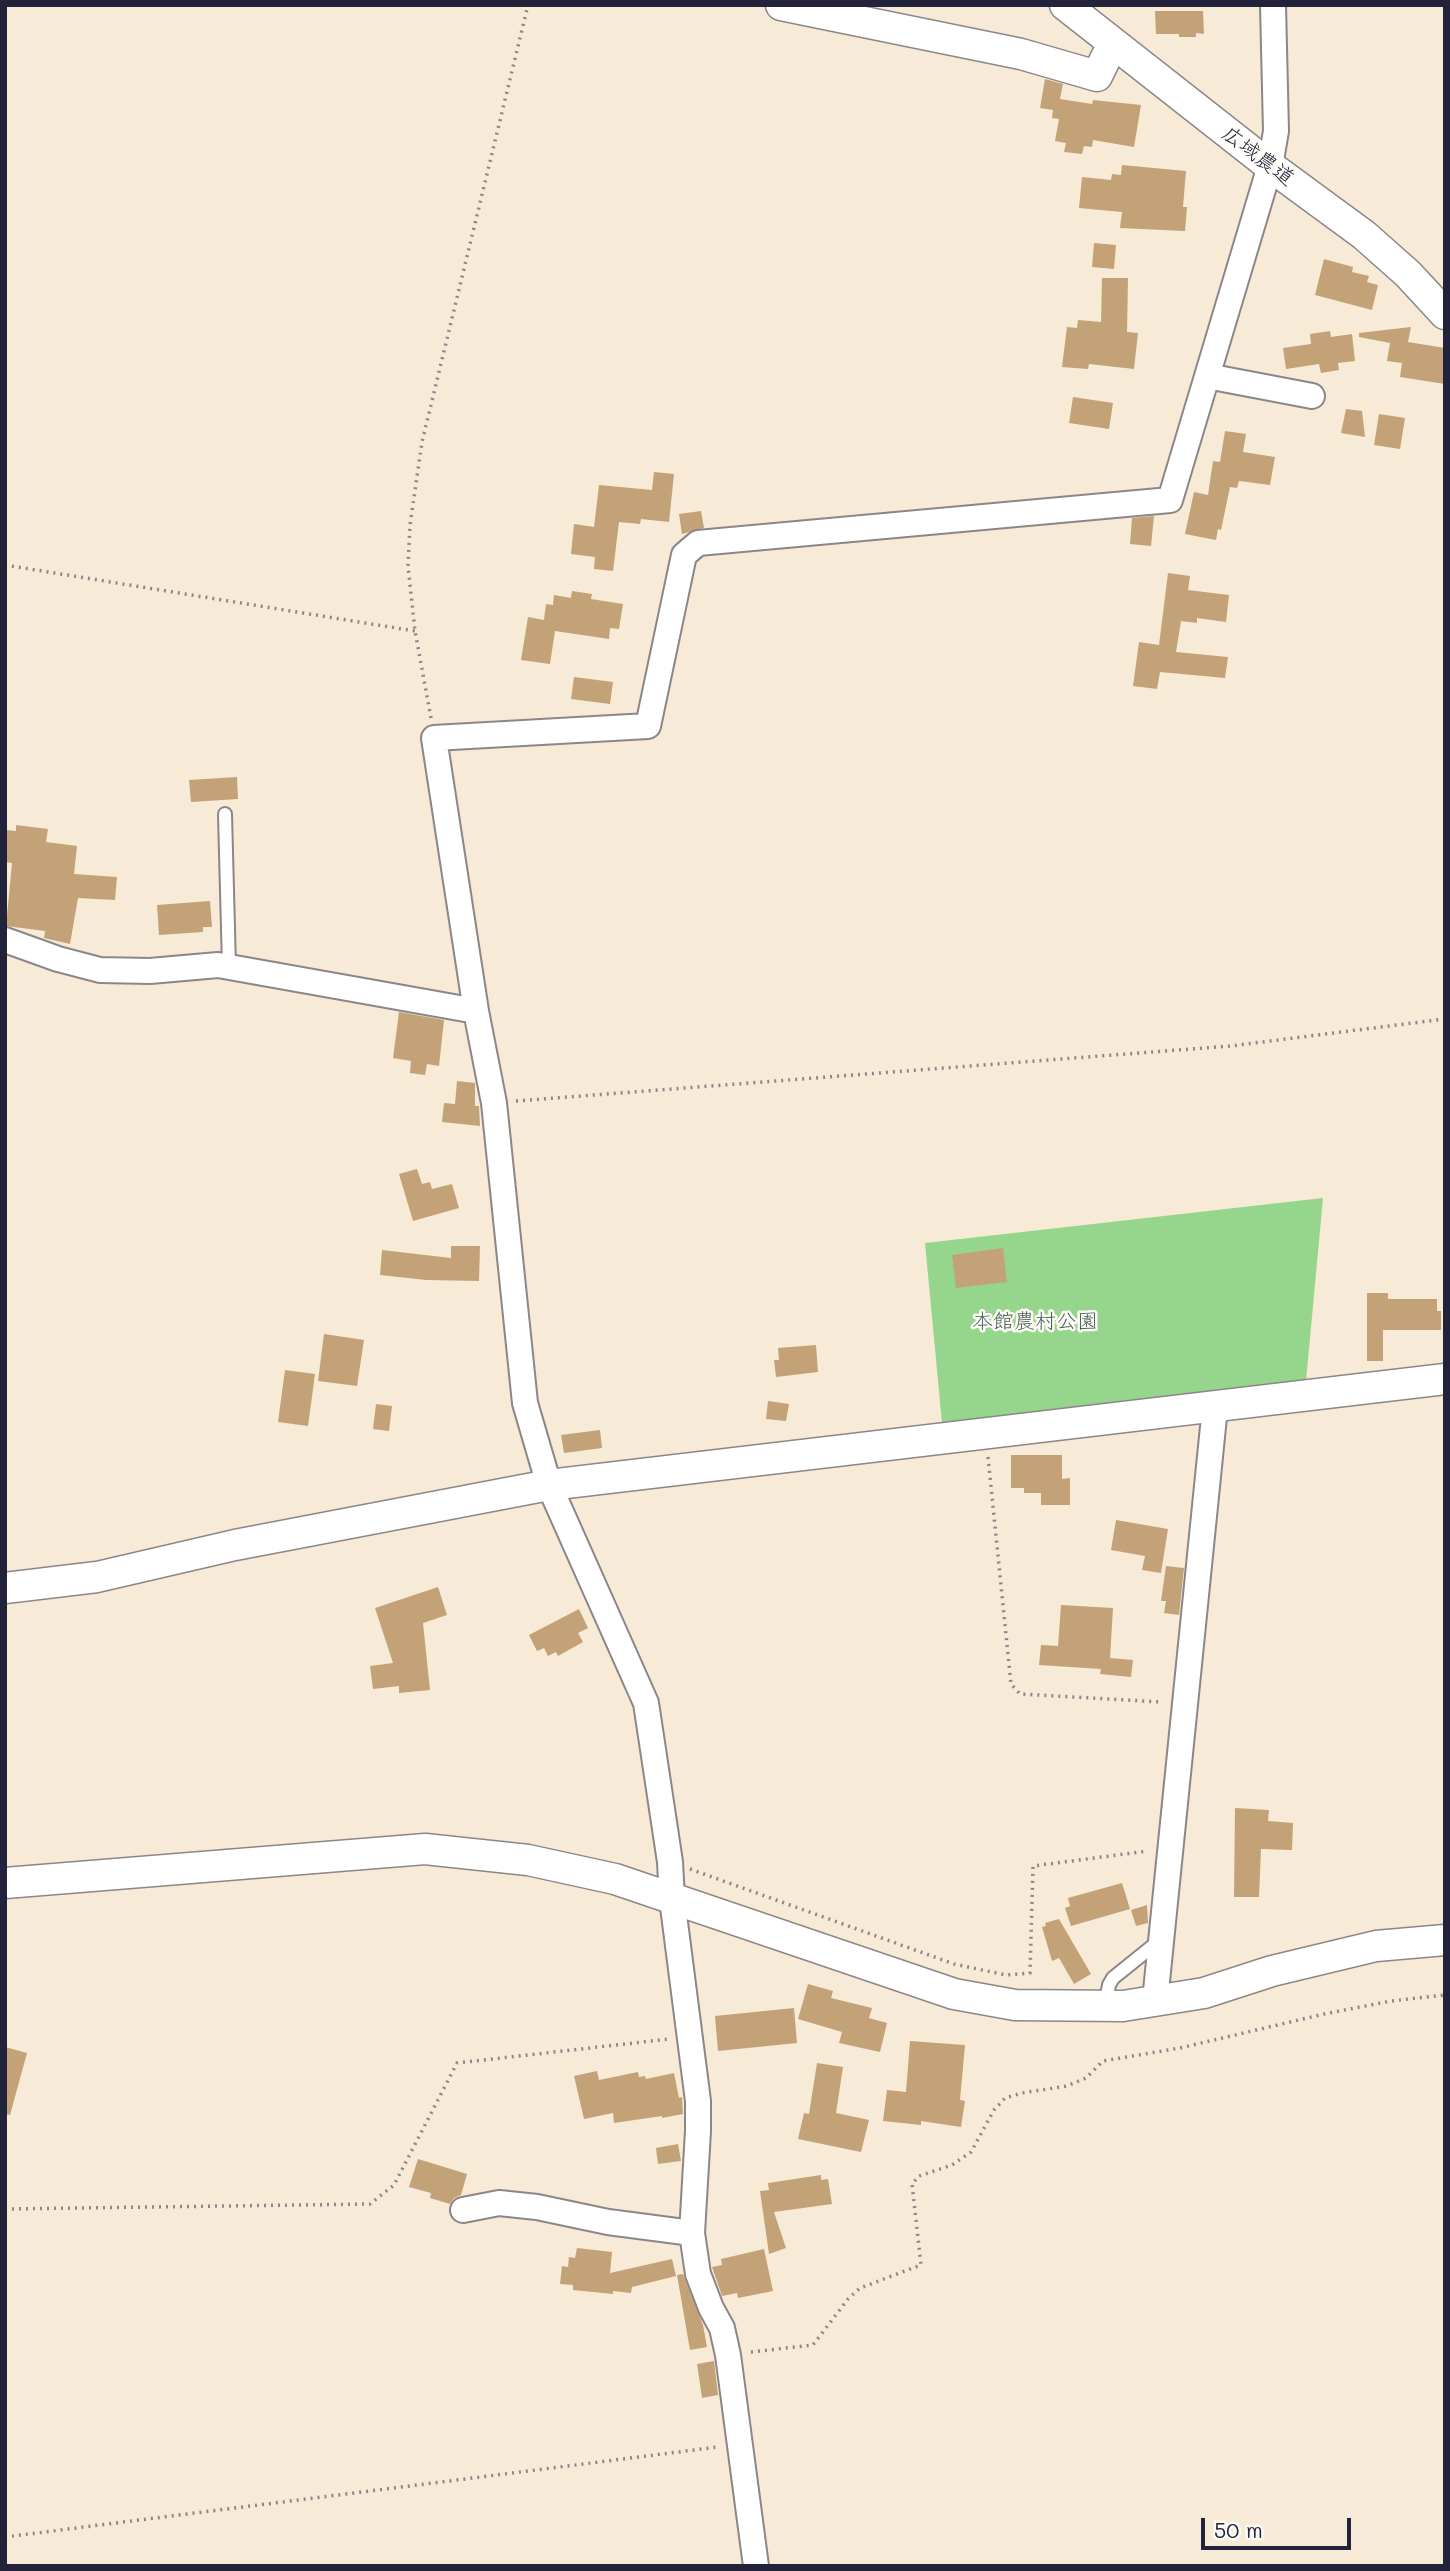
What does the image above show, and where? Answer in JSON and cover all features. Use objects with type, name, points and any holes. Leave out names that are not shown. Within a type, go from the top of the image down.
[{"type":"street","points":[[781,5],[1021,54],[1097,76],[1113,43]]},
{"type":"street","name":"広域農道","points":[[1065,5],[1270,166],[1364,235],[1408,274],[1445,314]]},
{"type":"street","points":[[756,2566],[728,2355],[722,2328],[698,2274],[692,2233],[698,2101],[672,1899],[670,1862],[646,1703],[550,1485],[525,1404],[494,1103],[476,1011],[434,738],[648,726],[684,555],[698,542],[1170,500],[1270,166],[1276,131],[1273,5]]},
{"type":"street","points":[[1207,376],[1312,396]]},
{"type":"street","points":[[5,940],[100,970],[150,971],[218,965],[476,1011]]},
{"type":"street","points":[[5,1588],[97,1577],[235,1545],[550,1485],[1445,1379]]},
{"type":"street","points":[[1156,2001],[1216,1407]]},
{"type":"street","points":[[5,1883],[425,1849],[528,1860],[615,1880],[954,1994],[1015,2005],[1123,2006],[1203,1993],[1272,1971],[1376,1946],[1445,1940]]},
{"type":"street","points":[[463,2210],[499,2203],[692,2233]]},
{"type":"lane","points":[[225,814],[229,967]]},
{"type":"lane","points":[[1104,2006],[1113,1978],[1162,1939]]},
{"type":"path","points":[[434,738],[415,631],[408,566],[410,524],[422,442],[528,5]]},
{"type":"path","points":[[5,565],[415,631]]},
{"type":"path","points":[[494,1103],[1230,1046],[1445,1019]]},
{"type":"path","points":[[986,1435],[1011,1684],[1020,1693],[1185,1703]]},
{"type":"path","points":[[670,1862],[758,1891],[954,1964],[1006,1975],[1030,1973],[1033,1866],[1171,1848]]},
{"type":"path","points":[[728,2355],[813,2345],[848,2299],[860,2288],[921,2265],[912,2184],[919,2176],[952,2165],[971,2152],[994,2110],[1005,2098],[1067,2086],[1086,2077],[1103,2061],[1180,2048],[1391,2001],[1445,1995]]},
{"type":"path","points":[[5,2209],[370,2204],[394,2185],[457,2063],[690,2036]]},
{"type":"path","points":[[5,2537],[741,2444]]},
{"type":"green space","name":"本館農村公園","points":[[1323,1198],[1306,1381],[942,1423],[925,1243]]},
{"type":"building","points":[[1155,11],[1203,11],[1204,34],[1179,37],[1179,34],[1156,34]]},
{"type":"building","points":[[1045,79],[1063,84],[1060,99],[1092,104],[1093,100],[1141,105],[1134,147],[1093,140],[1092,147],[1084,146],[1082,154],[1064,152],[1066,143],[1055,141],[1059,119],[1052,118],[1053,110],[1040,108]]},
{"type":"building","points":[[1122,165],[1186,171],[1183,207],[1187,207],[1185,231],[1120,228],[1122,212],[1079,208],[1082,177],[1111,180],[1112,174],[1121,175]]},
{"type":"building","points":[[1094,243],[1116,245],[1114,269],[1092,267]]},
{"type":"building","points":[[1324,259],[1353,267],[1352,272],[1369,276],[1367,282],[1378,285],[1372,310],[1315,295]]},
{"type":"building","points":[[1102,278],[1128,278],[1127,332],[1138,333],[1134,369],[1089,364],[1088,369],[1062,367],[1067,327],[1077,328],[1078,320],[1101,322]]},
{"type":"building","points":[[1411,327],[1408,342],[1445,348],[1445,384],[1400,377],[1402,363],[1387,361],[1390,343],[1359,337],[1359,333]]},
{"type":"building","points":[[1330,331],[1331,337],[1352,334],[1355,361],[1338,363],[1339,370],[1321,373],[1319,364],[1286,369],[1283,348],[1311,344],[1310,334]]},
{"type":"building","points":[[1073,397],[1113,403],[1109,429],[1069,423]]},
{"type":"building","points":[[1346,409],[1362,411],[1365,437],[1341,433]]},
{"type":"building","points":[[1379,414],[1405,418],[1400,449],[1374,445]]},
{"type":"building","points":[[1225,431],[1246,434],[1243,452],[1275,457],[1270,485],[1239,481],[1237,488],[1230,487],[1221,530],[1218,529],[1216,540],[1185,534],[1194,492],[1208,495],[1213,461],[1220,462]]},
{"type":"building","points":[[654,472],[674,474],[669,522],[641,519],[640,524],[619,522],[613,571],[594,569],[595,557],[571,554],[574,524],[594,527],[599,485],[652,490]]},
{"type":"building","points":[[701,511],[704,528],[682,534],[679,514]]},
{"type":"building","points":[[1154,516],[1151,546],[1130,544],[1132,518]]},
{"type":"building","points":[[1168,573],[1190,576],[1188,590],[1229,595],[1226,622],[1197,618],[1197,623],[1181,621],[1176,652],[1228,657],[1225,678],[1160,672],[1157,689],[1133,686],[1139,642],[1159,645]]},
{"type":"building","points":[[572,591],[592,594],[591,599],[623,604],[619,629],[610,628],[609,639],[555,631],[550,664],[521,660],[528,617],[544,620],[546,604],[553,605],[554,595],[571,598]]},
{"type":"building","points":[[574,677],[613,682],[610,704],[571,699]]},
{"type":"building","points":[[237,777],[238,799],[191,802],[189,780]]},
{"type":"building","points":[[16,825],[48,829],[46,842],[77,846],[74,874],[117,877],[115,900],[78,898],[70,944],[44,938],[45,931],[6,926],[12,863],[5,862],[5,830],[16,831]]},
{"type":"building","points":[[210,901],[212,927],[203,927],[203,932],[159,935],[157,905]]},
{"type":"building","points":[[399,1012],[444,1020],[439,1066],[427,1064],[425,1075],[410,1073],[411,1061],[393,1058]]},
{"type":"building","points":[[457,1081],[475,1083],[475,1106],[479,1106],[480,1126],[442,1122],[444,1103],[455,1104]]},
{"type":"building","points":[[417,1169],[422,1184],[430,1182],[432,1189],[452,1184],[459,1208],[413,1221],[399,1174]]},
{"type":"building","points":[[451,1246],[480,1246],[479,1281],[426,1280],[380,1275],[382,1250],[451,1258]]},
{"type":"building","points":[[1003,1248],[1007,1282],[956,1288],[952,1255]]},
{"type":"building","points":[[1367,1293],[1388,1293],[1388,1299],[1437,1299],[1437,1311],[1441,1311],[1441,1330],[1383,1330],[1383,1361],[1367,1361]]},
{"type":"building","points":[[324,1334],[364,1340],[357,1386],[318,1381]]},
{"type":"building","points":[[816,1345],[818,1372],[776,1377],[774,1360],[779,1360],[778,1348]]},
{"type":"building","points":[[285,1370],[315,1374],[308,1426],[278,1422]]},
{"type":"building","points":[[768,1401],[789,1404],[786,1421],[766,1419]]},
{"type":"building","points":[[376,1404],[392,1406],[389,1431],[373,1429]]},
{"type":"building","points":[[600,1430],[602,1448],[564,1453],[561,1435]]},
{"type":"building","points":[[1011,1455],[1062,1455],[1062,1479],[1070,1478],[1070,1505],[1041,1505],[1041,1493],[1024,1493],[1024,1488],[1011,1488]]},
{"type":"building","points":[[1116,1520],[1168,1529],[1161,1573],[1142,1570],[1145,1556],[1111,1550]]},
{"type":"building","points":[[1166,1566],[1184,1568],[1179,1615],[1164,1613],[1166,1601],[1161,1601]]},
{"type":"building","points":[[438,1587],[447,1615],[423,1623],[430,1690],[399,1693],[399,1686],[373,1689],[370,1666],[393,1663],[375,1608]]},
{"type":"building","points":[[1061,1605],[1113,1608],[1110,1658],[1133,1660],[1131,1677],[1100,1674],[1101,1669],[1039,1665],[1041,1645],[1058,1646]]},
{"type":"building","points":[[579,1609],[588,1628],[578,1633],[583,1642],[558,1656],[556,1652],[548,1656],[544,1648],[537,1651],[529,1635]]},
{"type":"building","points":[[1235,1808],[1269,1810],[1268,1821],[1293,1823],[1292,1850],[1261,1849],[1259,1897],[1234,1897]]},
{"type":"building","points":[[1122,1883],[1130,1909],[1071,1926],[1065,1908],[1070,1906],[1068,1898]]},
{"type":"building","points":[[1147,1905],[1148,1923],[1136,1926],[1131,1910]]},
{"type":"building","points":[[1059,1919],[1091,1974],[1074,1984],[1059,1958],[1052,1961],[1042,1927],[1046,1926],[1045,1923]]},
{"type":"building","points":[[808,1984],[833,1991],[831,1998],[872,2008],[869,2018],[887,2023],[880,2052],[839,2043],[842,2032],[798,2019]]},
{"type":"building","points":[[794,2008],[797,2043],[718,2051],[715,2016]]},
{"type":"building","points":[[910,2041],[965,2045],[960,2100],[965,2101],[961,2127],[921,2121],[921,2125],[883,2121],[887,2090],[906,2092]]},
{"type":"building","points":[[5,2047],[27,2053],[10,2115],[5,2114]]},
{"type":"building","points":[[817,2063],[843,2067],[836,2113],[869,2120],[861,2152],[798,2139],[804,2113],[809,2114]]},
{"type":"building","points":[[597,2071],[599,2080],[638,2072],[639,2077],[645,2076],[646,2079],[674,2073],[679,2098],[682,2097],[683,2114],[614,2123],[613,2113],[584,2119],[574,2076]]},
{"type":"building","points":[[678,2144],[681,2161],[658,2164],[656,2148]]},
{"type":"building","points":[[418,2159],[467,2174],[461,2195],[454,2198],[450,2204],[430,2198],[431,2193],[409,2187]]},
{"type":"building","points":[[821,2175],[821,2180],[828,2179],[832,2204],[774,2212],[786,2248],[769,2254],[760,2191],[769,2190],[768,2183]]},
{"type":"building","points":[[577,2248],[612,2252],[610,2273],[672,2259],[676,2276],[632,2287],[631,2293],[573,2290],[573,2285],[560,2284],[562,2266],[568,2267],[569,2257],[575,2258]]},
{"type":"building","points":[[764,2249],[773,2291],[738,2298],[737,2293],[722,2296],[712,2267],[722,2265],[721,2259]]},
{"type":"building","points":[[683,2274],[703,2325],[707,2347],[690,2350],[677,2275]]},
{"type":"building","points":[[714,2361],[718,2395],[702,2398],[697,2364]]}]
